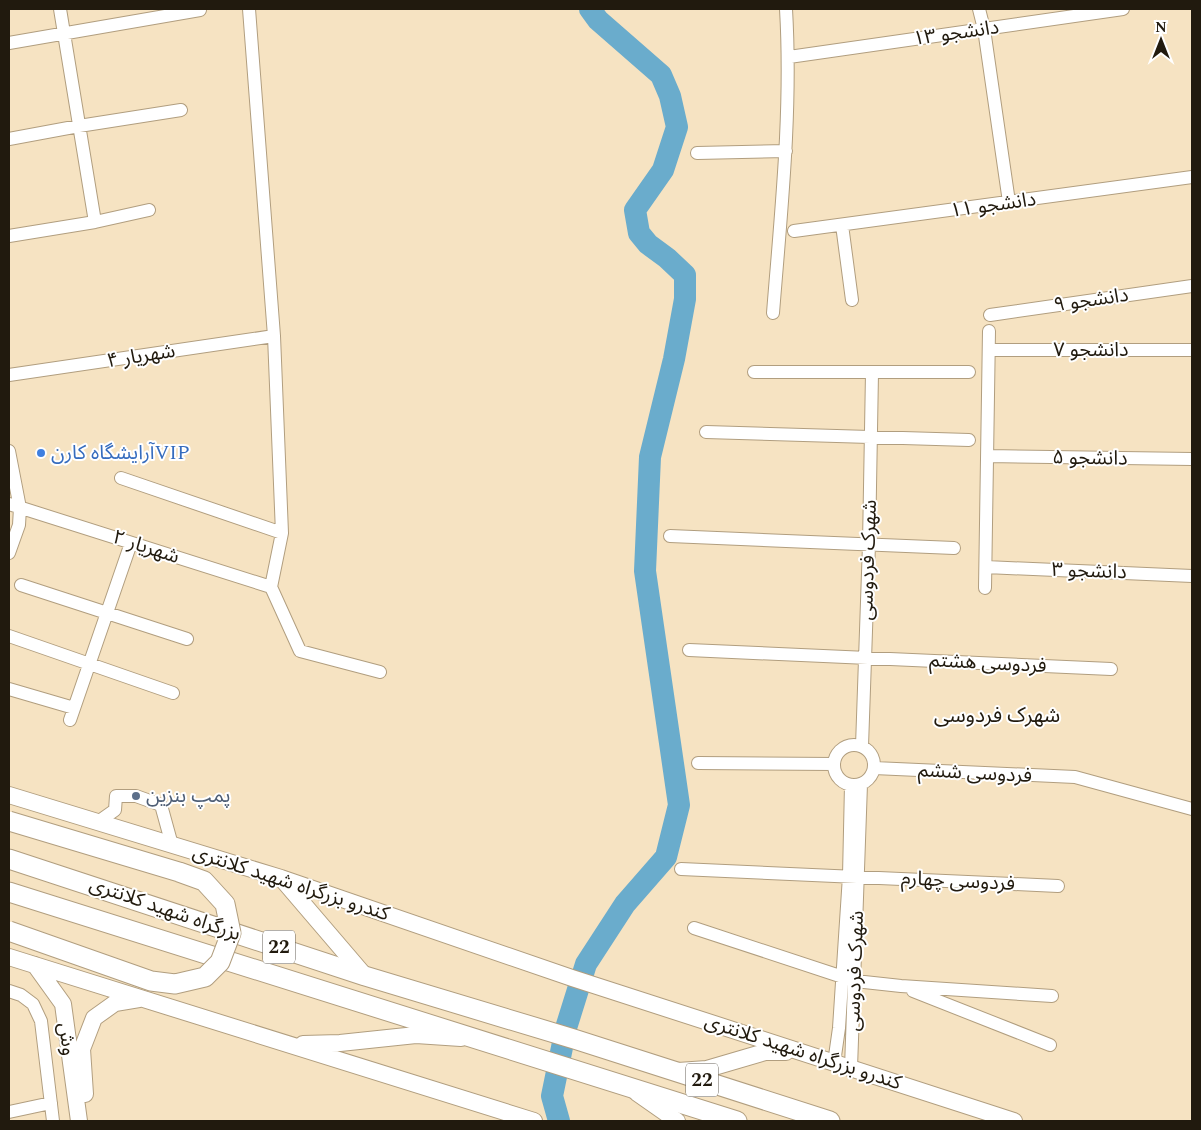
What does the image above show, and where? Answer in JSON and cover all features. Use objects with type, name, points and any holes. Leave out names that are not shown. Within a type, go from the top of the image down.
[{"type":"highway","points":[[9,820],[204,881],[225,904],[231,930],[224,956],[213,970],[205,977],[175,984],[151,981],[9,933]]},
{"type":"highway","name":"بزرگراه شهید کلانتری","points":[[9,858],[365,976],[574,1038],[676,1072]]},
{"type":"highway","name":"بزرگراه شهید کلانتری","points":[[9,892],[624,1085]]},
{"type":"highway","name":"22","points":[[676,1072],[830,1121]]},
{"type":"highway","name":"22","points":[[624,1085],[737,1121]]},
{"type":"main road","name":"کندرو بزرگراه شهید کلانتری","points":[[9,795],[281,878],[572,978],[1014,1121]]},
{"type":"main road","points":[[281,878],[365,976]]},
{"type":"main road","points":[[9,957],[534,1121]]},
{"type":"main road","name":"وش","points":[[35,965],[62,1004],[79,1121]]},
{"type":"main road","points":[[83,1121],[85,1098],[82,1049],[94,1018],[115,1003],[142,999]]},
{"type":"main road","points":[[291,1045],[340,1043],[416,1035],[478,1039]]},
{"type":"main road","points":[[676,1072],[707,1070],[765,1052],[806,1053]]},
{"type":"main road","points":[[624,1085],[677,1121]]},
{"type":"street","points":[[60,9],[95,222]]},
{"type":"street","points":[[249,9],[274,336],[282,533],[271,587],[300,651],[380,672]]},
{"type":"street","points":[[773,314],[786,151],[789,57],[786,9]]},
{"type":"street","points":[[979,9],[984,29],[1009,202]]},
{"type":"street","name":"دانشجو ۱۳","points":[[789,57],[1122,9]]},
{"type":"street","points":[[9,43],[200,10]]},
{"type":"street","points":[[9,139],[181,110]]},
{"type":"street","points":[[697,153],[786,151]]},
{"type":"street","name":"دانشجو ۱۱","points":[[794,231],[1192,177]]},
{"type":"street","points":[[9,236],[95,222],[149,210]]},
{"type":"street","points":[[842,225],[852,300]]},
{"type":"street","name":"دانشجو ۹","points":[[990,314],[1192,286]]},
{"type":"street","points":[[986,588],[990,331]]},
{"type":"street","name":"شهریار ۴","points":[[9,375],[274,336]]},
{"type":"street","name":"دانشجو ۷","points":[[989,350],[1192,350]]},
{"type":"street","points":[[754,372],[969,372]]},
{"type":"street","name":"شهرک فردوسی","points":[[859,746],[868,373]]},
{"type":"street","points":[[706,432],[969,440]]},
{"type":"street","points":[[9,451],[19,525],[9,553]]},
{"type":"street","name":"دانشجو ۵","points":[[988,456],[1192,459]]},
{"type":"street","points":[[121,478],[282,533]]},
{"type":"street","name":"۲ شهریار","points":[[15,506],[271,587]]},
{"type":"street","points":[[670,536],[954,548]]},
{"type":"street","points":[[9,689],[72,714],[131,543]]},
{"type":"street","name":"دانشجو ۳","points":[[986,567],[1192,576]]},
{"type":"street","points":[[21,585],[186,639]]},
{"type":"street","points":[[9,636],[173,693]]},
{"type":"street","name":"فردوسی هشتم","points":[[689,650],[1112,669]]},
{"type":"street","points":[[859,746],[867,749],[873,758],[874,768],[870,778],[856,784],[842,781],[834,764],[839,752],[844,748],[859,746]]},
{"type":"street","points":[[698,763],[834,764]]},
{"type":"street","name":"فردوسی ششم","points":[[874,768],[1076,777],[1192,809]]},
{"type":"street","name":"شهرک فردوسی","points":[[851,1068],[855,981],[854,876],[856,784]]},
{"type":"street","points":[[98,822],[115,810],[116,796],[136,796],[161,805],[172,845]]},
{"type":"street","name":"فردوسی چهارم","points":[[681,868],[1058,886]]},
{"type":"street","name":"شهرک فردوسی","points":[[834,1063],[854,876]]},
{"type":"street","points":[[694,928],[855,981],[1052,996]]},
{"type":"street","points":[[901,986],[1050,1045]]},
{"type":"street","points":[[9,991],[21,995],[33,1004],[41,1020],[53,1121]]},
{"type":"street","points":[[9,1112],[51,1102]]},
{"type":"waterway","points":[[559,1121],[552,1096],[566,1028],[586,964],[625,904],[666,857],[679,805],[645,571],[650,457],[674,359],[685,299],[685,275],[648,244],[639,233],[635,210],[663,170],[677,127],[670,96],[661,75],[598,20],[590,9]]},
{"type":"place","name":"آرایشگاه کارنVIP","points":[[41,453]]},
{"type":"place","name":"پمپ بنزین","points":[[136,796]]},
{"type":"district","name":"شهرک فردوسی","points":[[997,716]]}]
